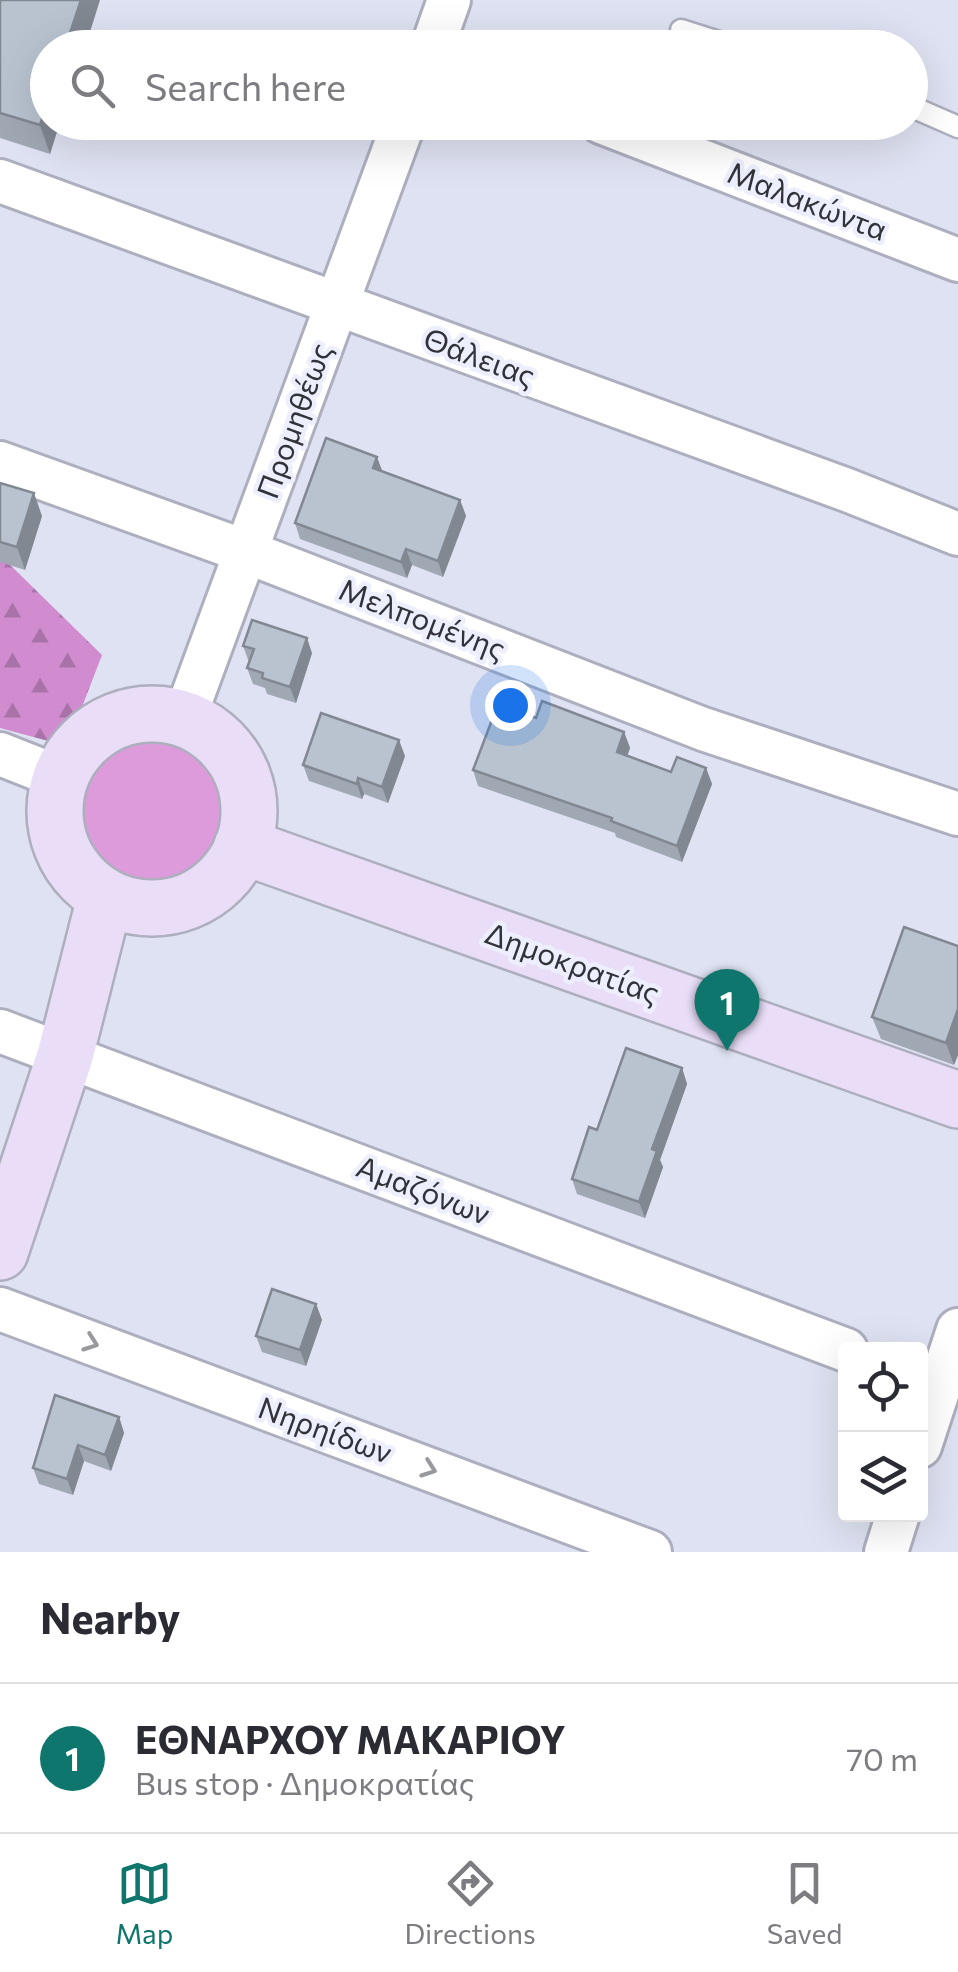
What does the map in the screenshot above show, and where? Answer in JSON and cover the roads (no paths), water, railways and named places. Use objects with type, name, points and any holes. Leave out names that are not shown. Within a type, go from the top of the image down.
[{"type":"street","points":[[439,30],[450,0]]},
{"type":"street","name":"Προμηθέως","points":[[184,720],[397,140]]},
{"type":"street","name":"Μαλακώντα","points":[[648,140],[958,260]]},
{"type":"street","name":"Θάλειας","points":[[0,181],[958,534]]},
{"type":"street","name":"Μελπομένης","points":[[0,462],[247,552],[704,729],[958,814]]},
{"type":"street","points":[[154,714],[184,720],[213,735],[235,759],[247,788],[250,820],[242,846],[224,878],[198,898],[168,908],[136,908],[105,898],[77,873],[62,848],[55,816],[61,778],[71,757],[93,734],[122,719],[154,714]]},
{"type":"street","points":[[0,754],[61,778]]},
{"type":"street","name":"Δημοκρατίας","points":[[242,846],[958,1100]]},
{"type":"street","points":[[0,1252],[65,1056],[105,898]]},
{"type":"street","name":"Αμαζόνων","points":[[0,1031],[838,1347]]},
{"type":"street","name":"Νηρηίδων","points":[[0,1309],[650,1552]]},
{"type":"street","points":[[922,1432],[930,1381],[958,1330]]},
{"type":"street","points":[[886,1552],[895,1522]]},
{"type":"lane","points":[[928,114],[958,127]]},
{"type":"place","name":"ΕΘΝΑΡΧΟΥ ΜΑΚΑΡΙΟΥ","points":[[727,1051]]}]
